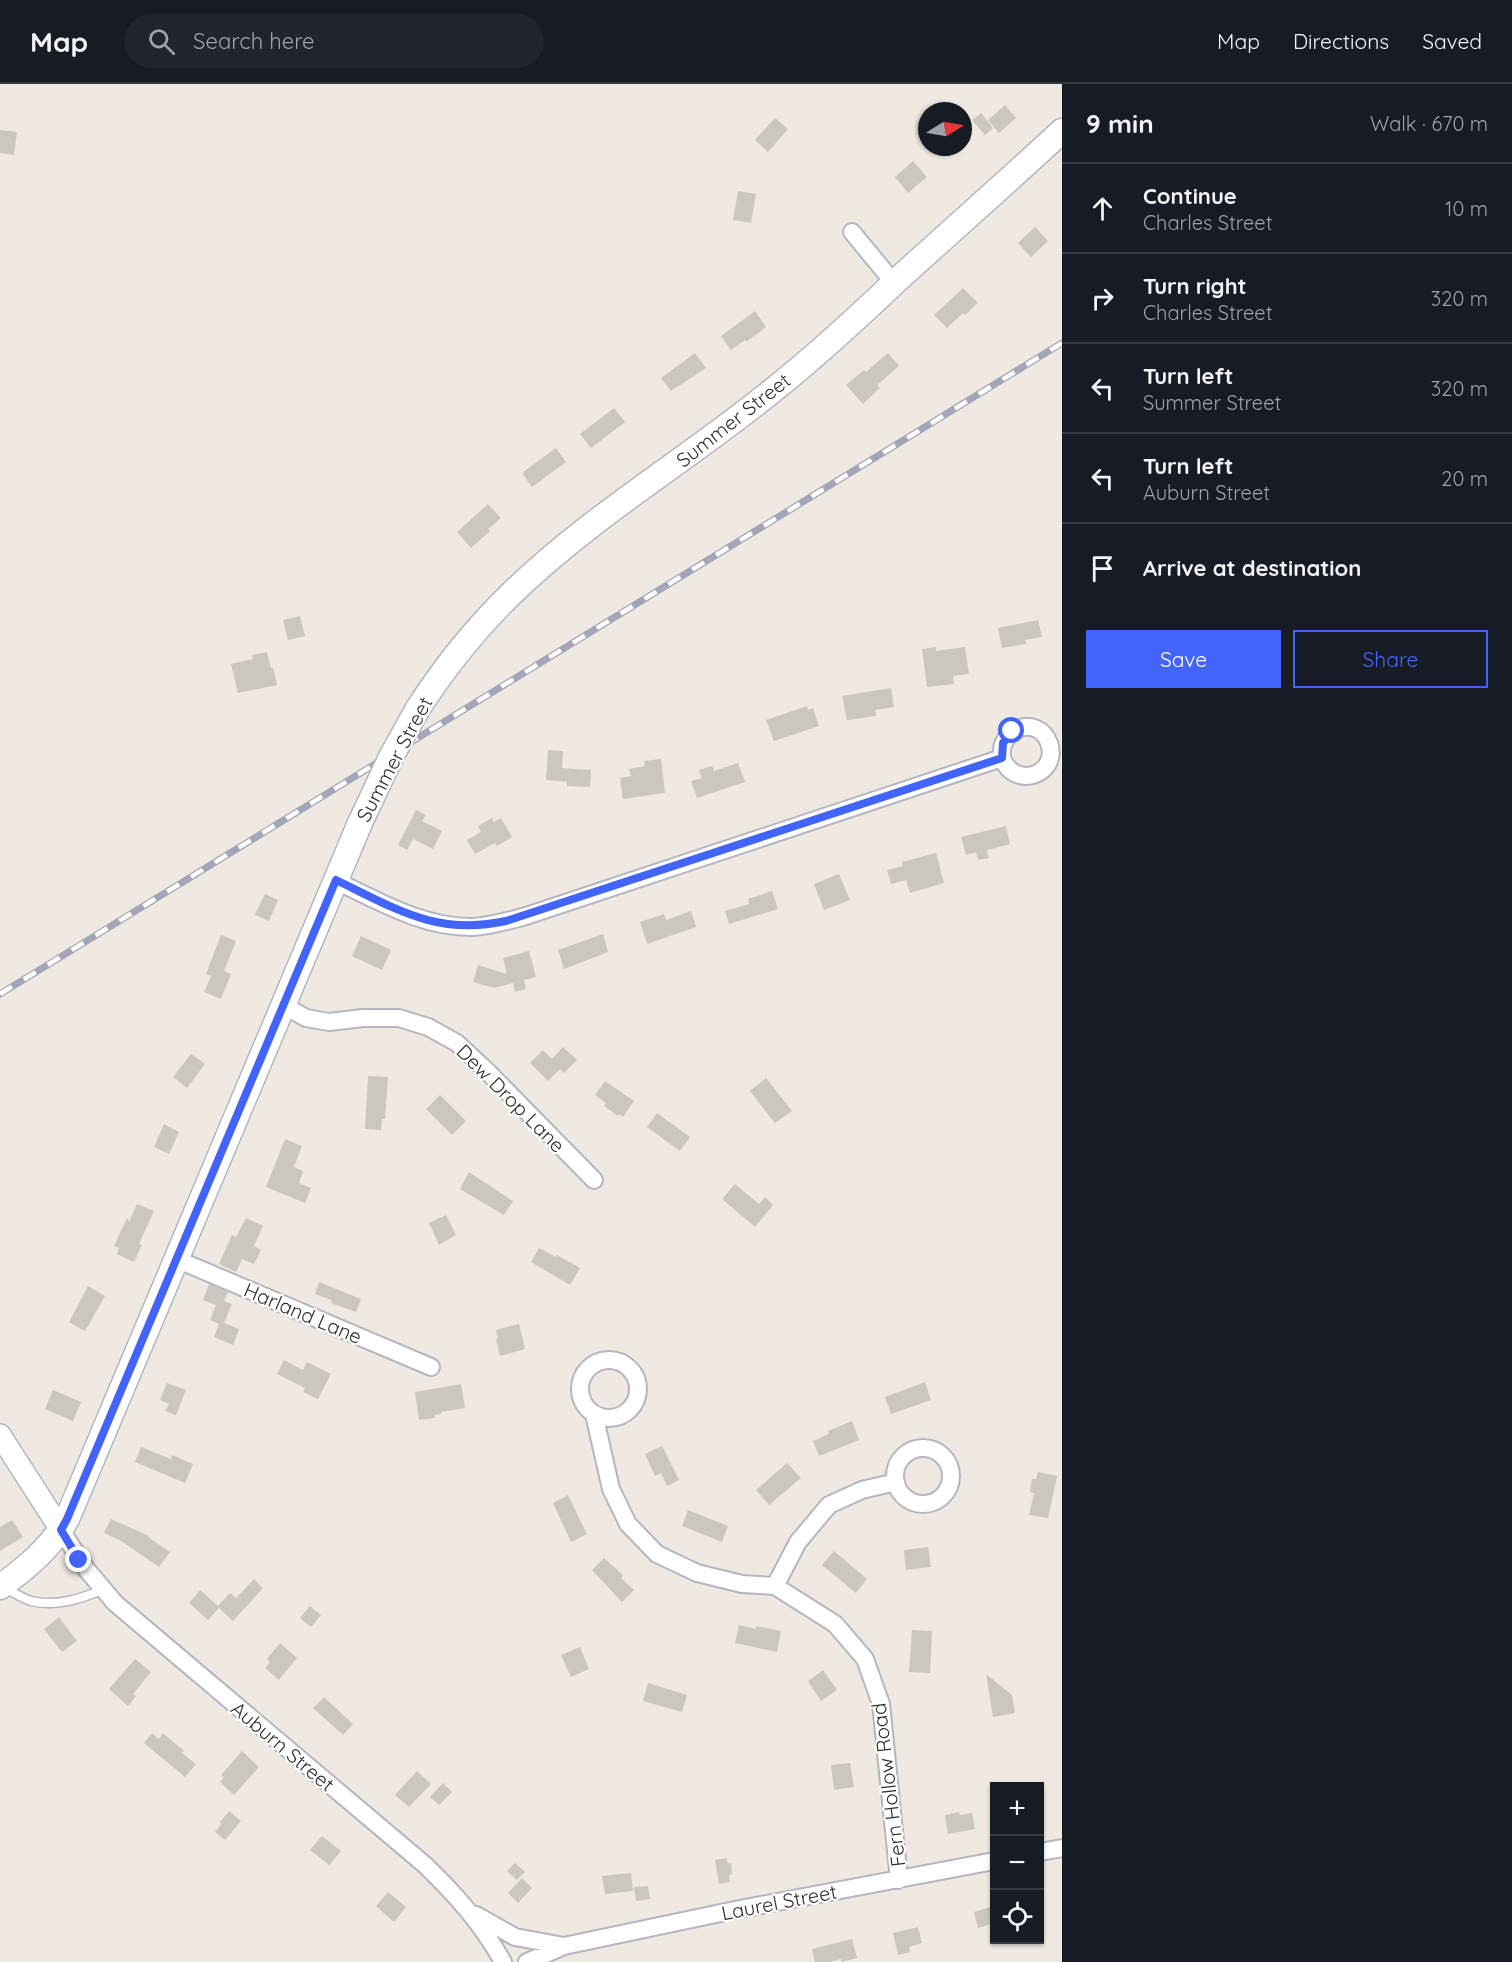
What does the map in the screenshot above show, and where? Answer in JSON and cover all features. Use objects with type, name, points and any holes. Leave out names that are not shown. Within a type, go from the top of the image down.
[{"type":"main road","name":"Summer Street","points":[[1,1587],[40,1555],[61,1530],[67,1519],[360,823],[391,757],[417,710],[440,677],[478,629],[534,573],[581,533],[772,392],[1062,131]]},
{"type":"street","points":[[852,232],[894,283]]},
{"type":"street","points":[[336,880],[405,914],[465,927],[491,925],[523,917],[1002,758]]},
{"type":"street","name":"Dew Drop Lane","points":[[283,1005],[306,1018],[329,1022],[363,1018],[399,1018],[438,1032],[457,1043],[487,1071],[594,1180]]},
{"type":"street","name":"Harland Lane","points":[[176,1259],[431,1367]]},
{"type":"street","name":"Fern Hollow Road","points":[[594,1414],[611,1490],[628,1524],[657,1554],[697,1574],[742,1584],[774,1586],[835,1624],[865,1659],[881,1704],[899,1880]]},
{"type":"street","points":[[0,1436],[61,1530]]},
{"type":"street","points":[[774,1586],[798,1542],[829,1505],[862,1490],[896,1482]]},
{"type":"street","name":"Auburn Street","points":[[61,1530],[79,1560],[102,1590],[142,1627],[425,1865],[471,1912],[503,1962]]},
{"type":"street","points":[[1044,1851],[1062,1848]]},
{"type":"street","name":"Laurel Street","points":[[527,1962],[564,1946],[990,1862]]},
{"type":"street","name":"Laurel Street","points":[[471,1912],[515,1937],[564,1946]]},
{"type":"street","points":[[555,1962],[564,1946]]},
{"type":"lane","points":[[1,1587],[30,1600],[51,1602],[77,1600],[102,1590]]},
{"type":"building","points":[[1005,105],[1016,118],[999,133],[988,120]]},
{"type":"building","points":[[981,113],[993,128],[985,135],[972,120]]},
{"type":"building","points":[[775,118],[788,129],[768,152],[755,140]]},
{"type":"building","points":[[0,130],[17,132],[14,155],[0,153]]},
{"type":"building","points":[[913,161],[927,177],[908,193],[895,177]]},
{"type":"building","points":[[738,191],[756,194],[751,223],[733,220]]},
{"type":"building","points":[[1035,227],[1048,241],[1031,257],[1018,243]]},
{"type":"building","points":[[963,288],[978,303],[947,328],[934,315]]},
{"type":"building","points":[[755,311],[766,327],[731,350],[721,336]]},
{"type":"building","points":[[695,353],[706,368],[671,391],[661,378]]},
{"type":"building","points":[[888,353],[899,366],[877,385],[880,388],[863,404],[846,385]]},
{"type":"building","points":[[614,408],[625,422],[591,448],[580,434]]},
{"type":"building","points":[[556,448],[566,462],[532,487],[522,473]]},
{"type":"building","points":[[488,504],[501,518],[471,548],[457,532]]},
{"type":"building","points":[[300,616],[305,636],[288,640],[283,620]]},
{"type":"building","points":[[1038,620],[1042,637],[1025,640],[1026,644],[1002,648],[998,628]]},
{"type":"building","points":[[936,647],[936,651],[965,647],[969,674],[953,676],[954,684],[927,687],[922,649]]},
{"type":"building","points":[[267,652],[277,685],[238,693],[231,664],[253,659],[252,655]]},
{"type":"building","points":[[891,688],[894,707],[875,710],[876,716],[847,720],[842,696]]},
{"type":"building","points":[[807,706],[808,710],[813,708],[819,726],[774,741],[766,720]]},
{"type":"building","points":[[548,750],[563,751],[562,768],[591,770],[590,787],[567,786],[567,782],[546,780]]},
{"type":"building","points":[[661,759],[665,793],[623,799],[620,778],[631,776],[629,769],[645,766],[644,761]]},
{"type":"building","points":[[738,763],[745,782],[697,798],[691,781],[702,778],[699,770],[712,766],[714,771]]},
{"type":"building","points":[[416,810],[426,815],[422,821],[442,831],[433,849],[413,839],[407,850],[398,845]]},
{"type":"building","points":[[492,818],[494,822],[501,818],[512,837],[497,846],[495,843],[475,854],[467,840],[481,832],[478,826]]},
{"type":"building","points":[[1006,826],[1010,844],[987,850],[989,858],[978,860],[976,852],[966,855],[961,837]]},
{"type":"building","points":[[936,853],[944,883],[910,893],[906,880],[891,884],[887,870],[903,866],[902,862]]},
{"type":"building","points":[[839,874],[850,900],[824,910],[814,884]]},
{"type":"building","points":[[772,891],[778,909],[729,924],[725,911],[749,904],[748,899]]},
{"type":"building","points":[[265,894],[278,900],[269,921],[255,915]]},
{"type":"building","points":[[691,911],[696,927],[647,944],[640,922],[664,914],[666,920]]},
{"type":"building","points":[[603,934],[608,952],[564,969],[558,950]]},
{"type":"building","points":[[221,935],[236,941],[224,971],[231,974],[221,999],[204,992],[211,976],[206,974]]},
{"type":"building","points":[[361,936],[391,950],[382,970],[352,956]]},
{"type":"building","points":[[529,951],[536,977],[524,980],[526,989],[515,992],[513,983],[494,988],[473,982],[478,965],[507,974],[503,958]]},
{"type":"building","points":[[563,1047],[577,1060],[564,1073],[560,1069],[548,1081],[530,1063],[543,1050],[552,1059]]},
{"type":"building","points":[[191,1054],[205,1064],[187,1088],[173,1077]]},
{"type":"building","points":[[368,1076],[388,1077],[385,1119],[382,1119],[381,1130],[365,1129]]},
{"type":"building","points":[[766,1078],[792,1111],[775,1123],[750,1091]]},
{"type":"building","points":[[605,1081],[634,1101],[623,1117],[604,1106],[606,1103],[595,1095]]},
{"type":"building","points":[[440,1095],[466,1121],[452,1135],[426,1109]]},
{"type":"building","points":[[657,1113],[690,1137],[680,1151],[647,1127]]},
{"type":"building","points":[[164,1124],[179,1132],[169,1154],[154,1147]]},
{"type":"building","points":[[285,1139],[302,1146],[294,1167],[303,1171],[299,1183],[311,1188],[305,1203],[266,1187]]},
{"type":"building","points":[[469,1172],[513,1201],[504,1215],[460,1189]]},
{"type":"building","points":[[735,1184],[759,1204],[765,1197],[773,1205],[755,1227],[722,1199]]},
{"type":"building","points":[[137,1204],[154,1211],[139,1244],[142,1245],[134,1262],[117,1254],[119,1248],[114,1246],[127,1218],[129,1222]]},
{"type":"building","points":[[446,1215],[456,1235],[439,1245],[429,1223]]},
{"type":"building","points":[[246,1218],[263,1226],[254,1246],[261,1250],[254,1264],[242,1259],[236,1272],[219,1264],[232,1235],[236,1237]]},
{"type":"building","points":[[539,1248],[580,1268],[570,1285],[531,1262]]},
{"type":"building","points":[[319,1282],[361,1299],[356,1312],[331,1303],[332,1300],[315,1294]]},
{"type":"building","points":[[209,1284],[228,1292],[224,1301],[232,1304],[224,1323],[239,1329],[233,1345],[214,1337],[219,1324],[210,1320],[216,1305],[203,1300]]},
{"type":"building","points":[[88,1286],[105,1296],[85,1331],[69,1322]]},
{"type":"building","points":[[519,1324],[525,1349],[500,1356],[496,1330]]},
{"type":"building","points":[[284,1360],[303,1370],[307,1362],[331,1374],[318,1399],[303,1392],[305,1388],[277,1374]]},
{"type":"building","points":[[925,1382],[931,1400],[891,1414],[885,1397]]},
{"type":"building","points":[[167,1383],[186,1390],[176,1415],[165,1411],[169,1404],[160,1400]]},
{"type":"building","points":[[461,1384],[465,1408],[441,1412],[441,1414],[434,1415],[435,1418],[419,1420],[415,1392]]},
{"type":"building","points":[[53,1390],[81,1402],[73,1421],[45,1409]]},
{"type":"building","points":[[852,1421],[859,1440],[819,1456],[813,1441],[829,1434],[828,1431]]},
{"type":"building","points":[[662,1446],[679,1480],[667,1486],[661,1473],[655,1476],[645,1454]]},
{"type":"building","points":[[141,1447],[171,1459],[172,1455],[193,1464],[185,1483],[135,1462]]},
{"type":"building","points":[[787,1463],[801,1478],[769,1505],[756,1490]]},
{"type":"building","points":[[1038,1472],[1057,1476],[1048,1518],[1029,1515],[1034,1493],[1030,1492],[1032,1479],[1036,1479]]},
{"type":"building","points":[[568,1495],[587,1534],[571,1542],[553,1503]]},
{"type":"building","points":[[688,1510],[728,1526],[722,1542],[682,1526]]},
{"type":"building","points":[[111,1519],[149,1536],[170,1552],[159,1567],[121,1541],[104,1533]]},
{"type":"building","points":[[12,1520],[23,1537],[0,1551],[0,1527]]},
{"type":"building","points":[[928,1547],[931,1567],[906,1570],[904,1550]]},
{"type":"building","points":[[834,1551],[867,1579],[856,1593],[822,1565]]},
{"type":"building","points":[[604,1558],[623,1575],[621,1578],[634,1590],[622,1602],[592,1570]]},
{"type":"building","points":[[254,1579],[263,1588],[233,1621],[219,1608],[208,1620],[189,1603],[200,1590],[218,1606],[230,1593],[236,1598]]},
{"type":"building","points":[[310,1606],[321,1615],[311,1627],[300,1618]]},
{"type":"building","points":[[59,1617],[77,1641],[62,1652],[44,1629]]},
{"type":"building","points":[[739,1625],[781,1631],[777,1652],[735,1643]]},
{"type":"building","points":[[912,1630],[932,1631],[930,1673],[909,1672]]},
{"type":"building","points":[[280,1643],[297,1658],[279,1680],[265,1668],[270,1662],[267,1659]]},
{"type":"building","points":[[580,1647],[589,1669],[571,1677],[561,1655]]},
{"type":"building","points":[[135,1659],[151,1672],[133,1694],[136,1696],[128,1706],[109,1689]]},
{"type":"building","points":[[823,1670],[837,1690],[821,1701],[808,1681]]},
{"type":"building","points":[[986,1674],[1012,1695],[1015,1713],[993,1717]]},
{"type":"building","points":[[648,1683],[687,1695],[682,1712],[643,1701]]},
{"type":"building","points":[[324,1697],[353,1724],[343,1735],[313,1708]]},
{"type":"building","points":[[152,1733],[159,1739],[163,1733],[196,1764],[185,1777],[144,1743]]},
{"type":"building","points":[[242,1751],[259,1767],[234,1795],[220,1782],[224,1777],[221,1775]]},
{"type":"building","points":[[850,1763],[854,1787],[834,1790],[831,1765]]},
{"type":"building","points":[[417,1771],[431,1784],[409,1807],[395,1795]]},
{"type":"building","points":[[443,1783],[452,1792],[439,1805],[430,1797]]},
{"type":"building","points":[[229,1811],[241,1821],[225,1840],[215,1832]]},
{"type":"building","points":[[959,1812],[960,1815],[972,1813],[975,1829],[948,1834],[945,1815]]},
{"type":"building","points":[[322,1836],[341,1851],[329,1865],[310,1850]]},
{"type":"building","points":[[727,1858],[728,1864],[731,1863],[730,1882],[719,1884],[715,1860]]},
{"type":"building","points":[[515,1863],[525,1872],[517,1880],[507,1871]]},
{"type":"building","points":[[631,1873],[633,1891],[605,1894],[602,1876]]},
{"type":"building","points":[[522,1878],[532,1888],[518,1903],[508,1893]]},
{"type":"building","points":[[648,1886],[650,1899],[636,1901],[634,1887]]},
{"type":"building","points":[[388,1892],[406,1907],[394,1922],[376,1906]]},
{"type":"building","points":[[990,1907],[990,1924],[978,1928],[974,1912]]},
{"type":"building","points":[[918,1927],[922,1943],[909,1947],[910,1952],[898,1955],[893,1933]]},
{"type":"building","points":[[852,1939],[857,1958],[841,1962],[841,1959],[815,1962],[812,1949]]},
{"type":"railway","points":[[0,994],[1062,343]]},
{"type":"route","points":[[79,1560],[61,1530],[336,880],[405,914],[454,926],[491,925],[551,908],[1002,758],[1003,743],[1012,731]]}]
